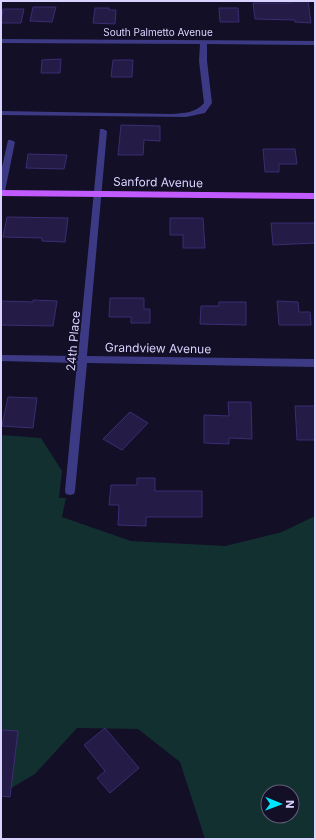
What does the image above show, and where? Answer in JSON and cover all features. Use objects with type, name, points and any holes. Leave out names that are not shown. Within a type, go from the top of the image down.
[{"type":"main road","name":"Sanford Avenue","points":[[1,192],[315,196]]},
{"type":"street","name":"South Palmetto Avenue","points":[[1,41],[315,43]]},
{"type":"street","points":[[1,113],[171,116],[186,115],[202,111],[208,103],[203,61],[204,42]]},
{"type":"street","name":"24th Place","points":[[70,490],[103,131]]},
{"type":"street","points":[[1,192],[11,142]]},
{"type":"street","name":"Grandview Avenue","points":[[1,358],[315,362]]},
{"type":"green space","points":[[1,435],[41,438],[62,471],[59,498],[66,498],[62,517],[131,541],[225,546],[282,532],[315,516],[315,839],[205,839],[180,762],[138,729],[77,728],[35,774],[1,794]]},
{"type":"building","points":[[291,1],[308,1],[311,23],[295,22],[295,20],[255,19],[253,3],[291,3]]},
{"type":"building","points":[[33,7],[56,7],[52,22],[30,21]]},
{"type":"building","points":[[95,8],[109,8],[109,10],[116,10],[115,24],[93,23]]},
{"type":"building","points":[[219,8],[238,8],[239,22],[220,22]]},
{"type":"building","points":[[3,9],[24,9],[21,23],[1,23]]},
{"type":"building","points":[[61,59],[60,73],[41,73],[42,60]]},
{"type":"building","points":[[113,60],[133,60],[132,77],[111,77]]},
{"type":"building","points":[[121,125],[160,126],[160,141],[144,140],[143,155],[118,155]]},
{"type":"building","points":[[263,149],[295,149],[297,164],[279,164],[279,172],[265,172]]},
{"type":"building","points":[[28,154],[67,155],[64,169],[26,168]]},
{"type":"building","points":[[7,217],[68,218],[65,242],[42,241],[42,238],[3,237]]},
{"type":"building","points":[[170,218],[203,218],[205,248],[183,248],[183,235],[170,235]]},
{"type":"building","points":[[271,223],[315,223],[315,243],[273,245]]},
{"type":"building","points":[[110,298],[144,298],[144,309],[150,309],[150,323],[131,323],[131,317],[109,317]]},
{"type":"building","points":[[33,300],[57,301],[53,326],[1,325],[1,301],[33,302]]},
{"type":"building","points":[[277,301],[298,302],[299,312],[310,312],[311,325],[279,325]]},
{"type":"building","points":[[219,302],[246,302],[246,325],[200,324],[201,306],[219,306]]},
{"type":"building","points":[[8,397],[37,398],[33,428],[2,426]]},
{"type":"building","points":[[228,402],[251,402],[252,439],[229,438],[229,444],[204,443],[204,415],[229,416]]},
{"type":"building","points":[[295,406],[315,406],[315,440],[297,440]]},
{"type":"building","points":[[130,412],[148,423],[122,450],[103,439]]},
{"type":"building","points":[[137,478],[155,478],[155,491],[202,491],[202,517],[146,517],[146,526],[118,525],[119,505],[109,505],[111,485],[137,485]]},
{"type":"building","points":[[105,728],[139,768],[110,793],[97,778],[105,771],[84,745]]},
{"type":"building","points":[[1,730],[18,731],[10,797],[1,796]]}]
